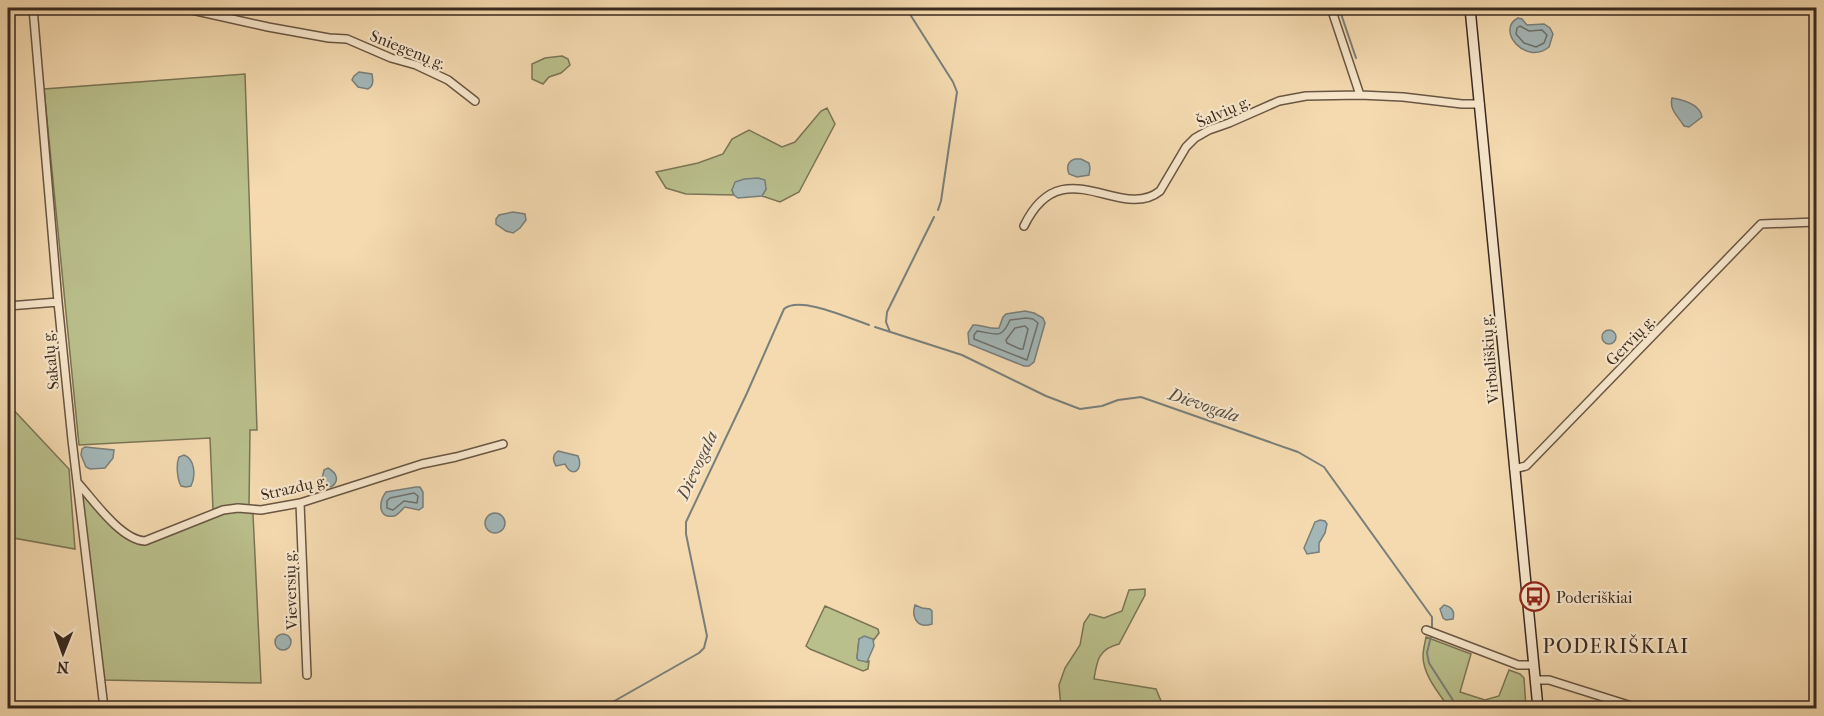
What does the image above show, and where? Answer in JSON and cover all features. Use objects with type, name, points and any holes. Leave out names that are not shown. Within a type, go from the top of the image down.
[{"type":"main road","name":"Virbališkių g.","points":[[1470,8],[1538,708]]},
{"type":"street","name":"Sakalų g.","points":[[33,8],[58,302],[104,708]]},
{"type":"street","name":"Sniegenų g.","points":[[183,8],[329,38],[347,39],[391,58],[416,65],[448,80],[475,101]]},
{"type":"street","points":[[1331,8],[1360,95]]},
{"type":"street","name":"Šalvių g.","points":[[1024,226],[1039,202],[1049,194],[1059,191],[1083,189],[1135,200],[1154,196],[1160,191],[1186,147],[1195,138],[1279,100],[1306,96],[1360,95],[1480,104]]},
{"type":"street","name":"Gervių g.","points":[[1514,469],[1526,466],[1761,224],[1816,222]]},
{"type":"street","points":[[8,306],[58,302]]},
{"type":"street","name":"Strazdų g.","points":[[78,483],[129,537],[139,541],[155,538],[223,510],[238,508],[261,510],[300,503],[422,464],[503,444]]},
{"type":"street","name":"Vieversių g.","points":[[300,503],[307,675]]},
{"type":"street","points":[[1426,630],[1518,665],[1533,664]]},
{"type":"street","points":[[1535,680],[1550,680],[1638,708]]},
{"type":"green space","points":[[562,56],[568,59],[570,65],[561,73],[549,77],[543,84],[532,79],[532,64],[545,58]]},
{"type":"green space","points":[[245,74],[257,430],[250,430],[249,507],[235,505],[213,510],[210,438],[79,445],[44,89]]},
{"type":"green space","points":[[827,108],[835,124],[799,192],[780,202],[762,196],[766,189],[732,190],[734,195],[686,194],[666,188],[656,172],[698,163],[723,154],[732,139],[749,130],[782,147],[795,142],[821,111]]},
{"type":"green space","points":[[8,404],[69,469],[75,549],[8,537]]},
{"type":"green space","points":[[81,490],[121,533],[139,542],[154,541],[170,536],[220,515],[237,512],[253,514],[261,683],[103,680]]},
{"type":"green space","points":[[1145,589],[1145,595],[1119,644],[1107,649],[1100,657],[1094,679],[1156,689],[1164,708],[1061,708],[1059,685],[1065,668],[1080,645],[1084,623],[1090,614],[1104,618],[1122,611],[1129,590]]},
{"type":"green space","points":[[825,606],[878,629],[879,633],[873,641],[873,639],[859,639],[857,658],[869,661],[868,669],[863,671],[806,646]]},
{"type":"green space","points":[[1426,637],[1471,654],[1460,692],[1485,700],[1499,696],[1509,670],[1524,678],[1526,708],[1449,708],[1432,684],[1426,670],[1423,656]]},
{"type":"water","points":[[1518,18],[1527,25],[1544,24],[1550,28],[1553,34],[1549,47],[1540,52],[1531,52],[1516,44],[1510,30],[1512,23]]},
{"type":"water","points":[[359,72],[372,74],[373,83],[368,89],[358,87],[352,80]]},
{"type":"water","points":[[1672,98],[1695,106],[1702,117],[1689,127],[1684,126],[1673,109]]},
{"type":"water","points":[[1075,159],[1089,163],[1089,175],[1077,177],[1069,174],[1068,165]]},
{"type":"water","points":[[758,178],[765,180],[766,189],[762,196],[738,198],[734,195],[732,190],[735,182]]},
{"type":"water","points":[[513,212],[525,214],[526,220],[513,233],[496,224],[496,219],[499,215]]},
{"type":"water","points":[[1025,311],[1043,318],[1045,323],[1034,362],[1029,366],[969,344],[968,333],[973,325],[999,328],[1006,314]]},
{"type":"water","points":[[1606,330],[1612,330],[1616,337],[1612,344],[1606,344],[1602,340],[1602,334]]},
{"type":"water","points":[[85,447],[114,450],[113,458],[105,468],[90,469],[86,467],[81,455]]},
{"type":"water","points":[[558,451],[578,456],[579,465],[576,471],[571,471],[565,464],[556,466],[554,458]]},
{"type":"water","points":[[184,455],[190,460],[194,473],[191,486],[186,487],[181,486],[177,472],[179,457]]},
{"type":"water","points":[[328,468],[334,472],[336,477],[336,482],[331,487],[321,483],[324,470]]},
{"type":"water","points":[[420,487],[423,492],[423,507],[419,510],[405,507],[394,516],[385,515],[382,512],[381,504],[386,492]]},
{"type":"water","points":[[495,513],[502,516],[505,523],[502,530],[495,533],[488,530],[485,523],[488,516]]},
{"type":"water","points":[[1320,520],[1327,524],[1319,543],[1319,552],[1307,554],[1304,548],[1315,522]]},
{"type":"water","points":[[915,605],[932,611],[932,624],[919,624],[914,614]]},
{"type":"water","points":[[1444,605],[1452,610],[1453,619],[1443,618],[1440,609]]},
{"type":"water","points":[[283,634],[291,642],[283,650],[275,642]]},
{"type":"water","points":[[864,636],[873,639],[874,646],[867,662],[857,658],[859,639]]},
{"type":"waterway","name":"Dievogala","points":[[906,8],[957,92],[938,210]]},
{"type":"waterway","points":[[1339,8],[1356,58]]},
{"type":"waterway","name":"Dievogala","points":[[890,332],[886,322],[887,312],[934,217]]},
{"type":"waterway","name":"Dievogala","points":[[602,708],[704,648],[707,636],[686,534],[686,522],[784,309],[791,305],[813,306],[869,325]]},
{"type":"waterway","name":"Dievogala","points":[[875,327],[962,355],[1046,396],[1080,409],[1141,397],[1298,452],[1324,467],[1432,617],[1432,628]]},
{"type":"waterway","name":"Dievogala","points":[[1431,636],[1427,653],[1429,663],[1458,708]]},
{"type":"place","name":"Poderiškiai","points":[[1535,597]]},
{"type":"district","name":"PODERIŠKIAI","points":[[1616,646]]}]
